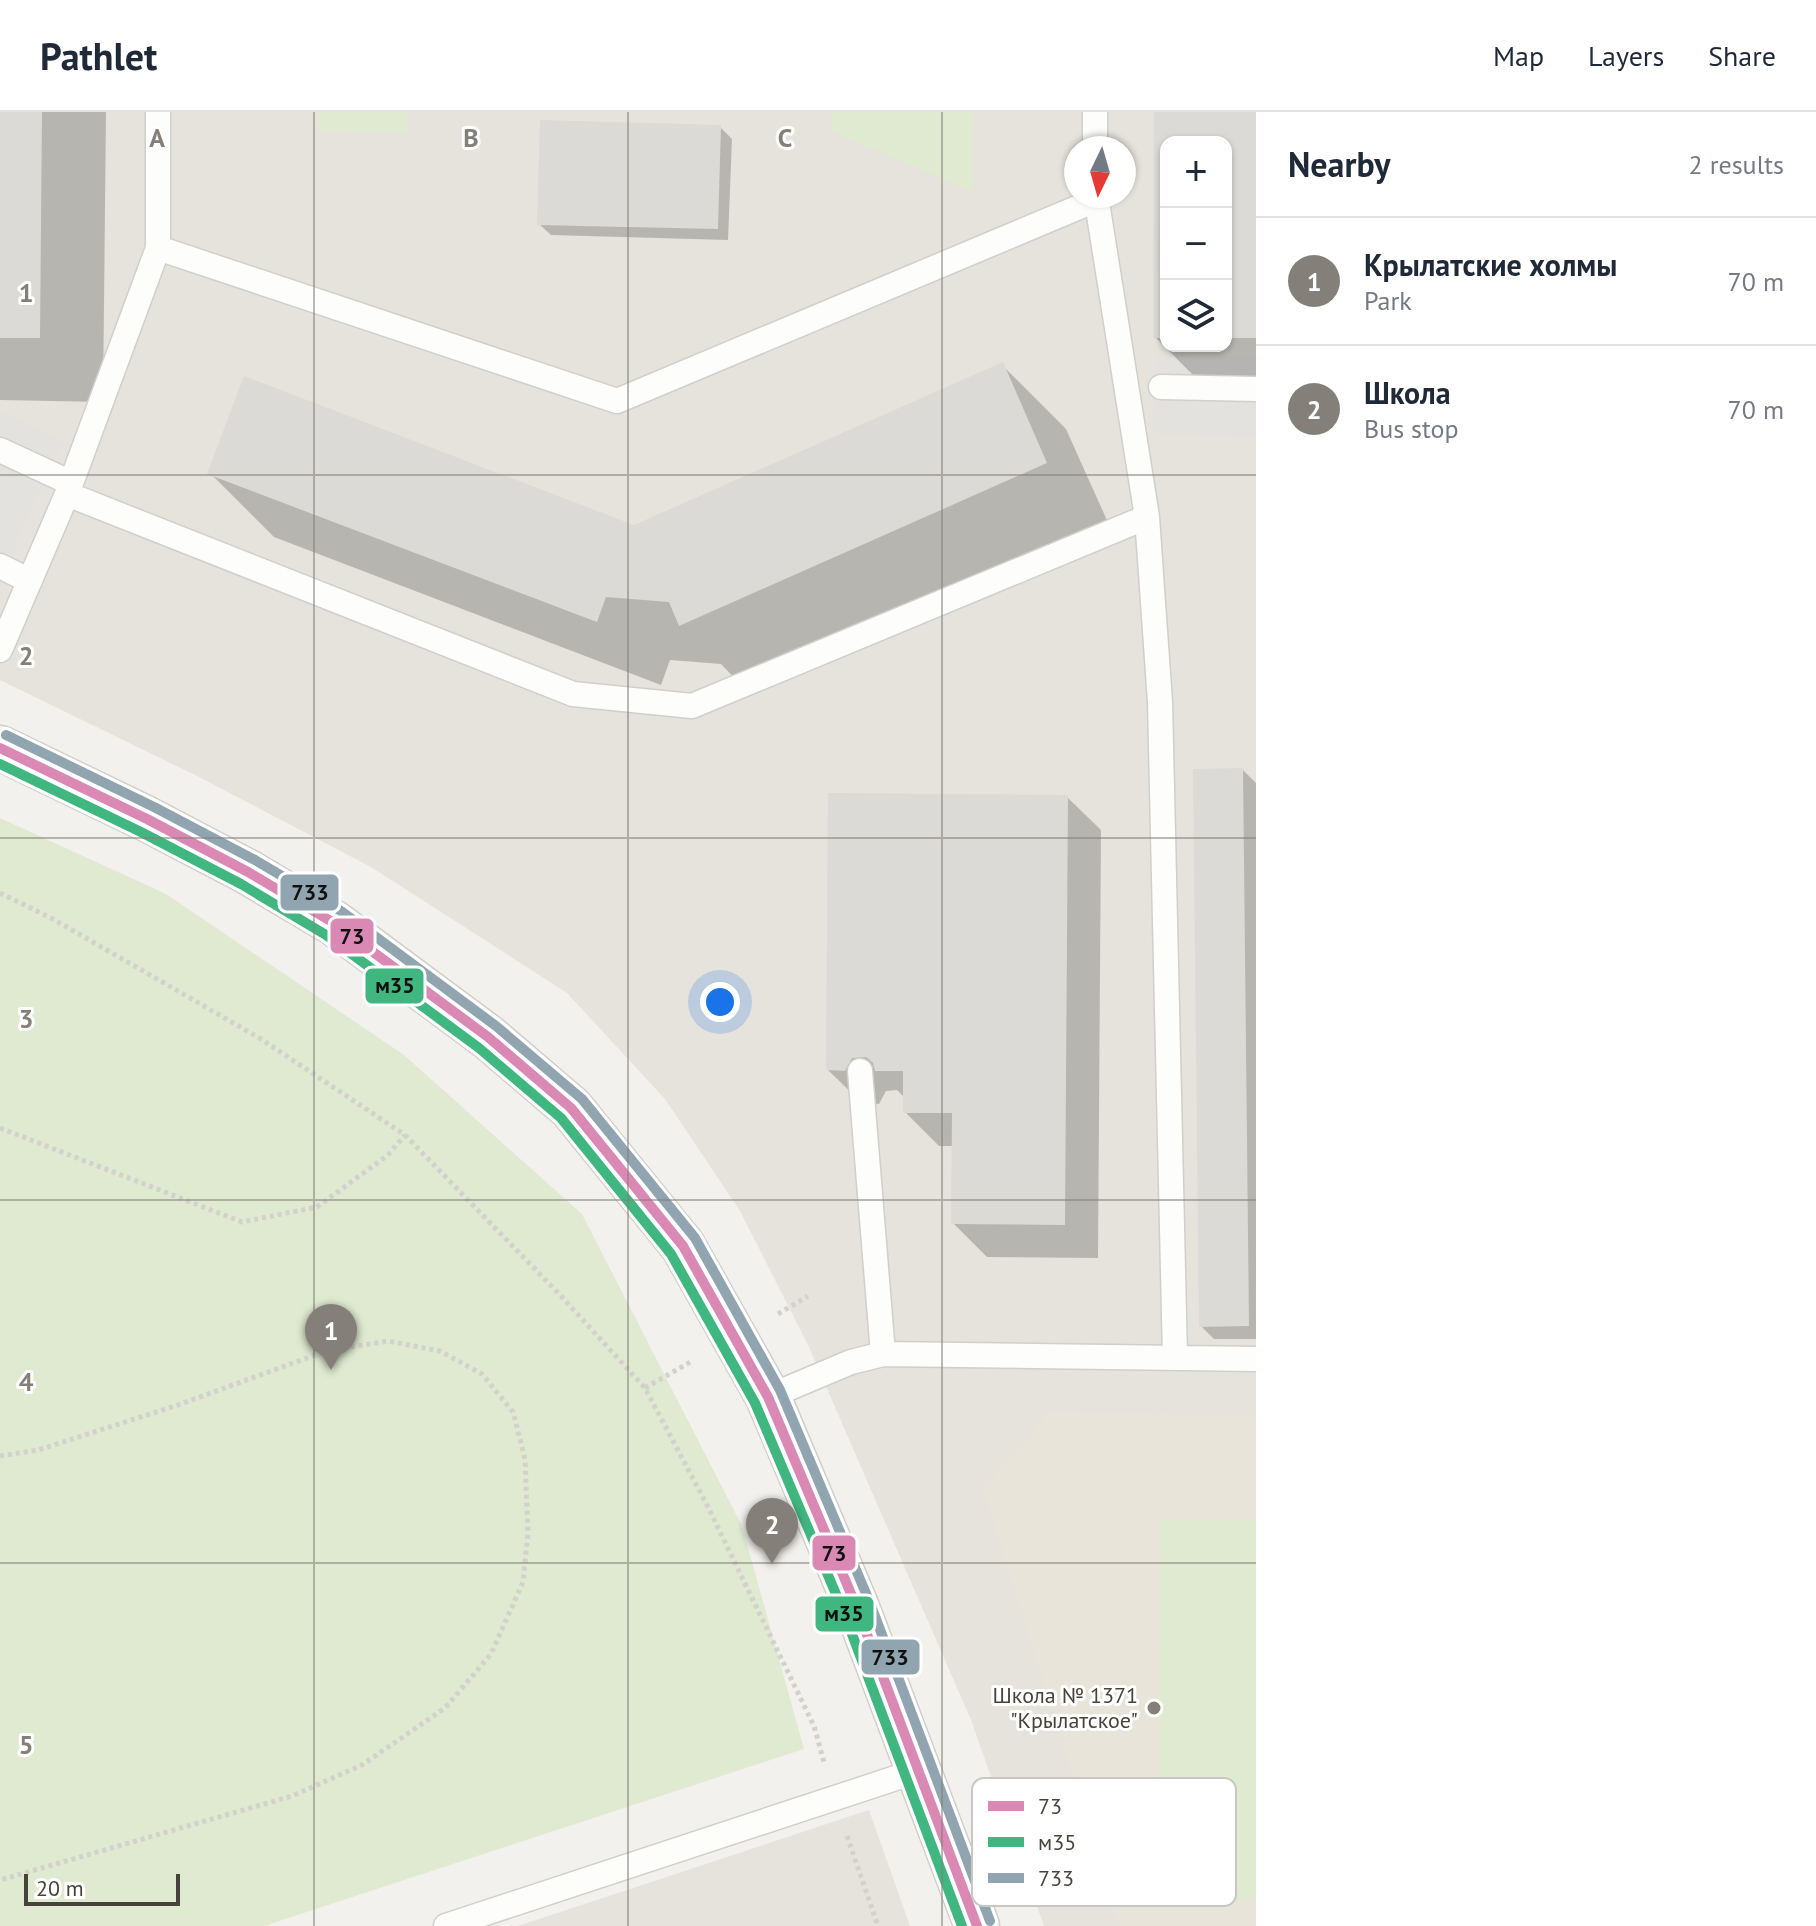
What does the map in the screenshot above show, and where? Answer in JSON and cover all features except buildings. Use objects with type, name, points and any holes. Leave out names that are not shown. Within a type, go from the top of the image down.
[{"type":"street","points":[[0,748],[147,819],[248,872],[334,923],[488,1037],[571,1108],[683,1246],[768,1397],[823,1522],[977,1926]]},
{"type":"lane","points":[[0,650],[69,488],[158,248],[158,112]]},
{"type":"lane","points":[[1095,112],[1095,136]]},
{"type":"lane","points":[[158,248],[617,401],[1072,208]]},
{"type":"lane","points":[[1098,208],[1147,517],[1160,702],[1175,1358]]},
{"type":"lane","points":[[1161,387],[1256,389]]},
{"type":"lane","points":[[0,450],[69,488],[573,694],[692,706],[1147,517]]},
{"type":"lane","points":[[0,566],[30,581]]},
{"type":"lane","points":[[860,1071],[883,1354]]},
{"type":"lane","points":[[768,1397],[851,1362],[883,1354],[1256,1359]]},
{"type":"lane","points":[[446,1926],[920,1770]]},
{"type":"path","points":[[0,893],[53,919],[261,1039],[405,1135],[550,1284],[645,1388],[707,1505],[814,1726],[834,1798],[878,1926]]},
{"type":"path","points":[[0,1128],[242,1222],[317,1207],[388,1155],[405,1135]]},
{"type":"path","points":[[0,1456],[38,1450],[178,1405],[326,1351],[388,1341],[440,1351],[482,1374],[513,1412],[525,1459],[528,1533],[523,1582],[491,1654],[445,1708],[362,1765],[292,1796],[0,1880]]},
{"type":"shaded area","points":[[0,112],[1256,112],[1256,1926],[1044,1926],[1037,1906],[1236,1906],[1236,1778],[992,1778],[971,1720],[808,1345],[740,1211],[665,1099],[567,993],[371,867],[197,776],[0,680]]},
{"type":"shaded area","points":[[1156,354],[1256,357],[1256,437],[1153,434]]},
{"type":"shaded area","points":[[0,410],[64,440],[0,578]]},
{"type":"shaded area","name":"Школа № 1371 \"Крылатское\"","points":[[1049,1413],[1256,1415],[1256,1926],[1120,1926],[1114,1906],[1236,1906],[1236,1778],[1074,1778],[984,1490]]},
{"type":"shaded area","points":[[869,1810],[910,1926],[518,1926]]},
{"type":"green space","points":[[319,112],[407,112],[406,133],[319,131]]},
{"type":"green space","points":[[833,112],[974,112],[972,191],[833,132]]},
{"type":"green space","points":[[0,818],[166,894],[404,1055],[582,1214],[742,1526],[804,1749],[264,1926],[0,1926]]},
{"type":"green space","points":[[1161,1519],[1256,1520],[1256,1899],[1236,1899],[1236,1778],[1159,1778]]},
{"type":"transit line","name":"733","points":[[6,735],[255,860],[341,911],[496,1026],[582,1099],[695,1238],[780,1390],[870,1603],[972,1873]]},
{"type":"transit line","name":"73","points":[[0,748],[147,819],[248,872],[334,923],[488,1037],[571,1108],[683,1246],[768,1397],[857,1608],[977,1926]]},
{"type":"transit line","name":"м35","points":[[0,764],[241,884],[326,935],[479,1048],[561,1118],[671,1254],[755,1403],[844,1613],[962,1926]]},
{"type":"transit line","name":"733","points":[[984,1906],[990,1921]]},
{"type":"place","name":"Крылатские холмы","points":[[331,1370]]},
{"type":"place","name":"Школа","points":[[772,1564]]},
{"type":"place","name":"Школа № 1371 \"Крылатское\"","points":[[1154,1708]]}]
